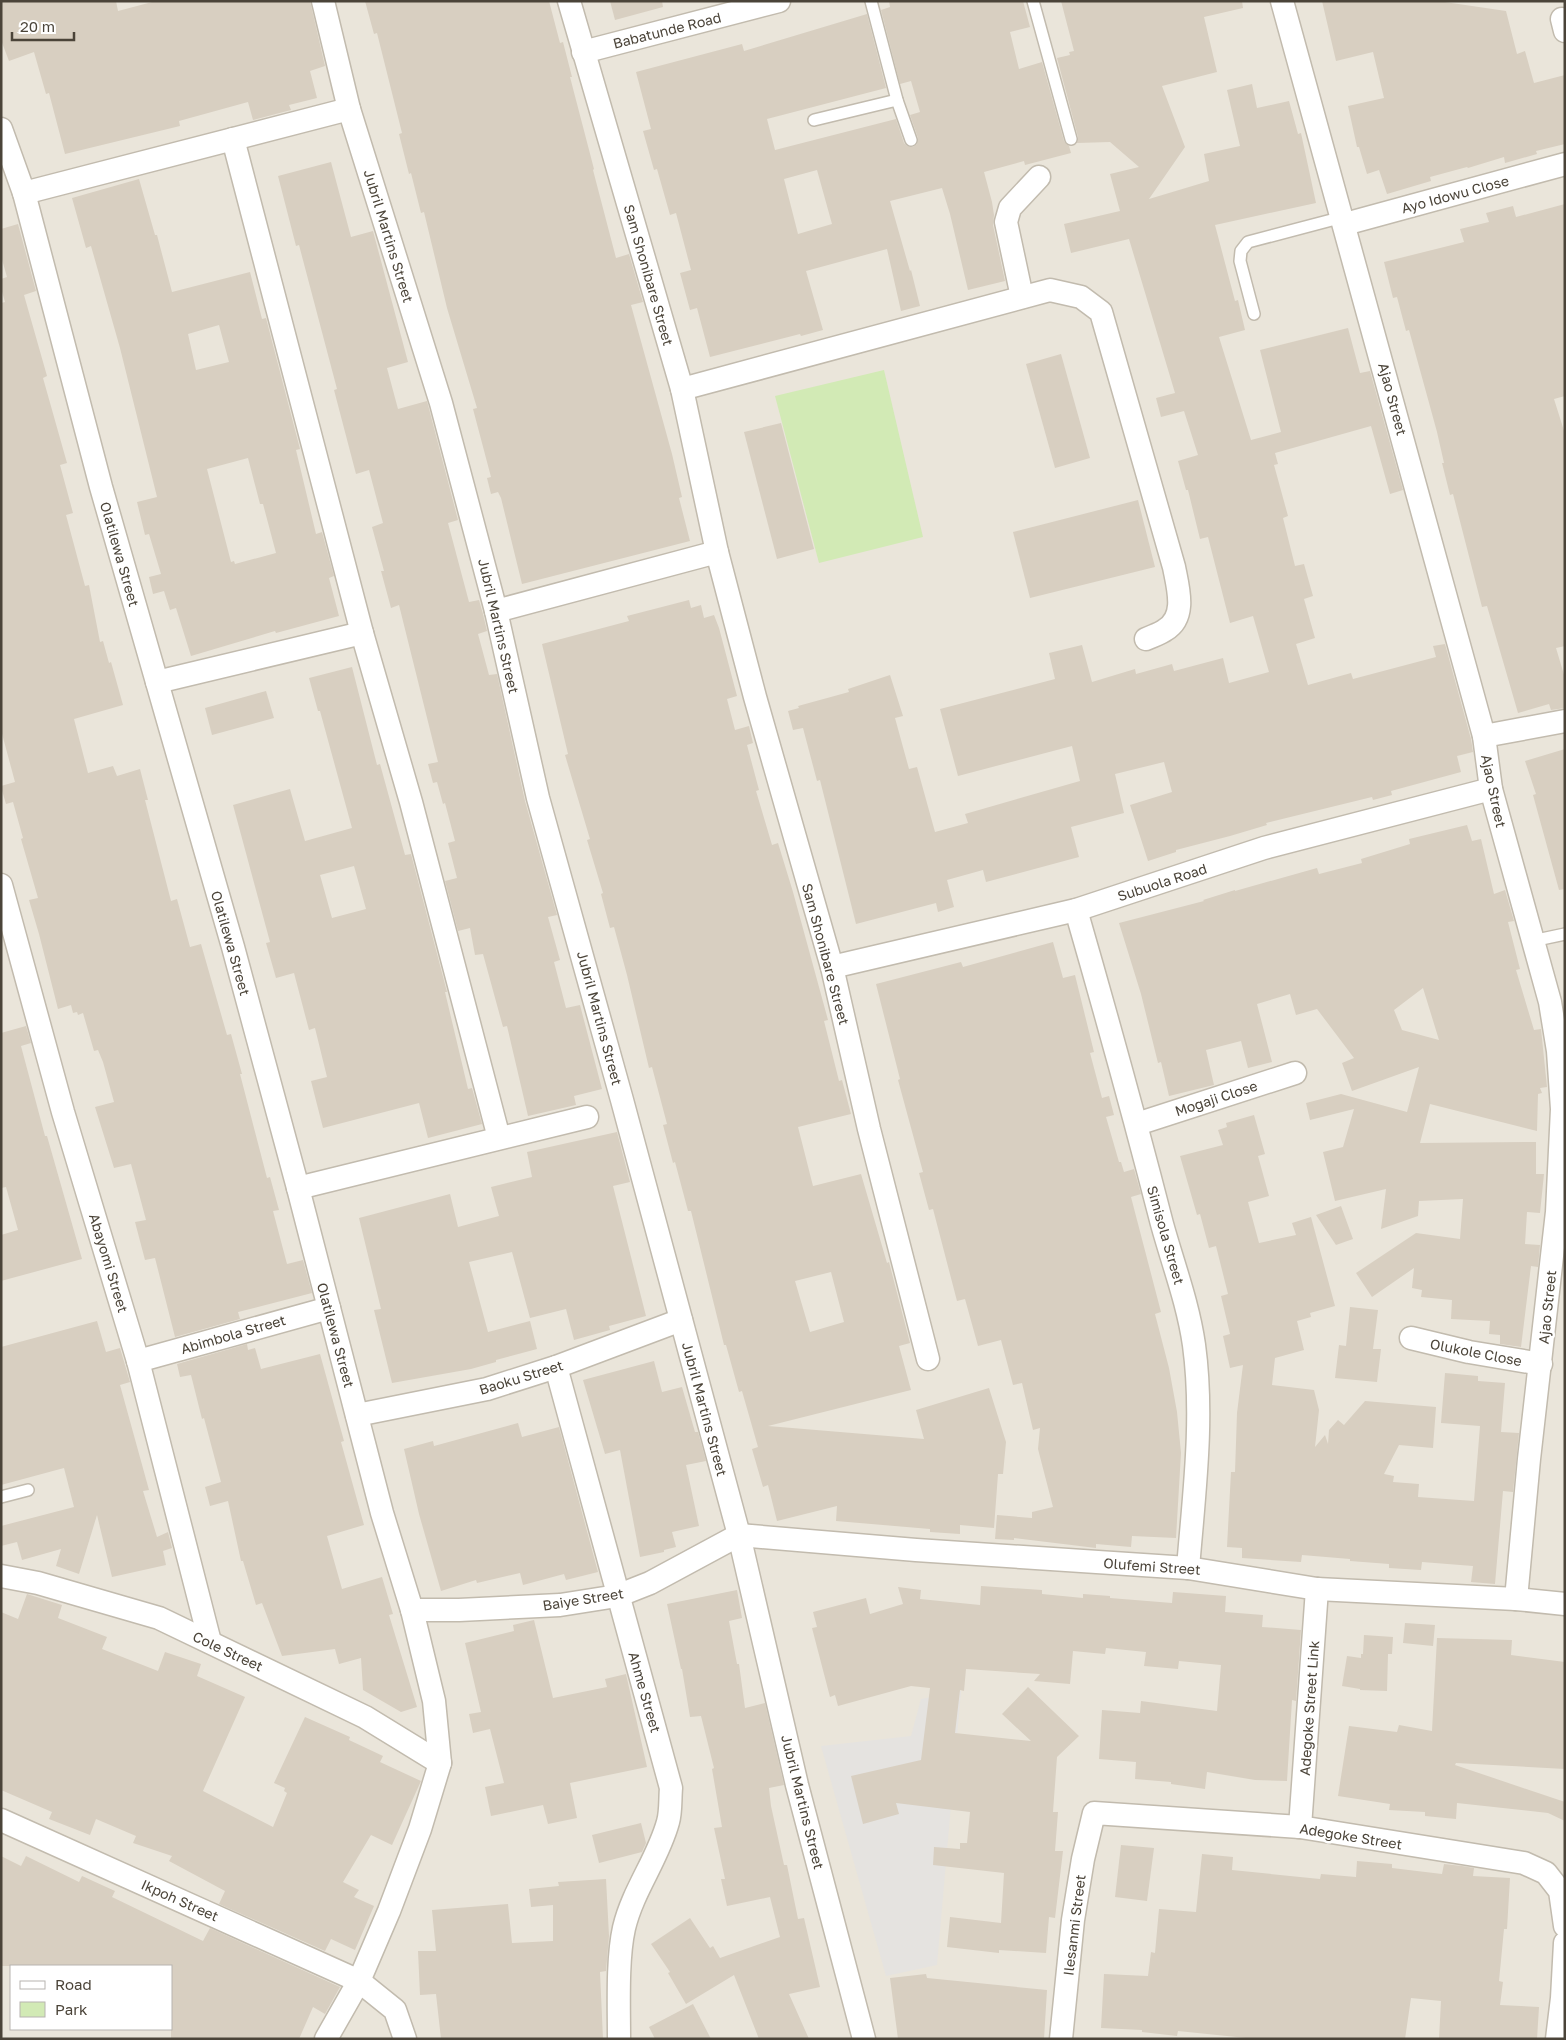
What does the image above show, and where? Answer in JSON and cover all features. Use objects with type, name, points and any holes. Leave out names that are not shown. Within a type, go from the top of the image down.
[{"type":"street","name":"Jubril Martins Street","points":[[323,1],[349,109],[441,403],[496,611],[538,798],[620,1091],[739,1535],[797,1785],[864,2039]]},
{"type":"street","name":"Sam Shonibare Street","points":[[569,1],[682,389],[717,552],[755,697],[832,967],[869,1129],[928,1359]]},
{"type":"street","name":"Babatunde Road","points":[[583,52],[779,1]]},
{"type":"street","name":"Ajao Street","points":[[1282,1],[1344,220],[1484,736],[1491,789],[1550,1002],[1558,1051],[1562,1110],[1561,1212],[1529,1460],[1516,1599]]},
{"type":"street","points":[[24,193],[349,109]]},
{"type":"street","name":"Olatilewa Street","points":[[1,129],[24,193],[101,487],[233,947],[298,1188],[382,1514],[412,1610],[434,1701],[440,1763]]},
{"type":"street","points":[[234,139],[362,633],[413,812],[499,1138]]},
{"type":"street","name":"Ayo Idowu Close","points":[[1344,220],[1565,164]]},
{"type":"street","points":[[1022,297],[1006,222],[1010,208],[1039,178]]},
{"type":"street","points":[[682,389],[1050,290],[1081,296],[1101,312],[1167,540],[1180,599],[1178,617],[1166,630],[1146,638]]},
{"type":"street","points":[[496,611],[717,552]]},
{"type":"street","points":[[157,682],[362,633]]},
{"type":"street","points":[[1484,736],[1565,721]]},
{"type":"street","name":"Subuola Road","points":[[832,967],[1076,910],[1264,848],[1491,789]]},
{"type":"street","name":"Abayomi Street","points":[[1,885],[63,1112],[138,1361],[210,1642]]},
{"type":"street","name":"Simisola Street","points":[[1076,910],[1184,1296],[1194,1344],[1198,1390],[1196,1460],[1188,1568]]},
{"type":"street","name":"Mogaji Close","points":[[1137,1124],[1295,1073]]},
{"type":"street","points":[[298,1188],[587,1117]]},
{"type":"street","name":"Abimbola Street","points":[[138,1361],[329,1308]]},
{"type":"street","name":"Baoku Street","points":[[357,1415],[488,1389],[556,1367],[681,1320]]},
{"type":"street","name":"Olukole Close","points":[[1411,1338],[1469,1352],[1541,1364]]},
{"type":"street","name":"Ahme Street","points":[[556,1367],[671,1788],[669,1821],[633,1900],[624,1929],[620,1970],[620,2039]]},
{"type":"street","name":"Olufemi Street","points":[[739,1535],[916,1550],[1188,1568],[1317,1589],[1516,1599],[1565,1604]]},
{"type":"street","name":"Baiye Street","points":[[412,1610],[459,1610],[560,1605],[617,1596],[666,1576],[739,1535]]},
{"type":"street","name":"Cole Street","points":[[1,1576],[38,1583],[159,1618],[365,1717],[440,1763]]},
{"type":"street","name":"Adegoke Street Link","points":[[1300,1827],[1317,1589]]},
{"type":"street","points":[[326,2039],[359,1981],[389,1911],[420,1829],[440,1763]]},
{"type":"street","name":"Adegoke Street","points":[[1094,1813],[1300,1827],[1524,1863],[1546,1873],[1560,1891],[1565,1926]]},
{"type":"street","name":"Ilesanmi Street","points":[[1061,2039],[1073,1920],[1083,1859],[1094,1813]]},
{"type":"street","name":"Ikpoh Street","points":[[1,1820],[359,1981],[395,2010],[405,2039]]},
{"type":"street","points":[[1557,2039],[1562,1998],[1565,1943]]},
{"type":"lane","points":[[871,1],[897,100],[912,140]]},
{"type":"lane","points":[[1033,1],[1071,139]]},
{"type":"lane","points":[[814,120],[897,100]]},
{"type":"lane","points":[[1254,314],[1240,261],[1241,251],[1248,242],[1344,220]]},
{"type":"lane","points":[[1532,941],[1565,934]]},
{"type":"lane","points":[[1,1497],[28,1490]]},
{"type":"shaded area","points":[[1,1],[1565,1],[1565,2039],[1,2039]]},
{"type":"shaded area","points":[[961,1691],[937,1965],[886,1976],[821,1746],[911,1736],[921,1699]]},
{"type":"green space","points":[[884,370],[923,537],[819,563],[775,396]]},
{"type":"building","points":[[1,1],[116,1],[118,11],[156,1],[310,1],[325,66],[310,71],[317,98],[289,105],[291,110],[253,120],[248,102],[179,121],[180,126],[65,154],[49,93],[46,94],[34,52],[9,61],[1,40]]},
{"type":"building","points":[[365,1],[549,1],[560,43],[563,42],[572,77],[570,77],[616,258],[629,254],[643,302],[631,305],[672,454],[682,497],[679,498],[690,541],[522,584],[501,498],[498,492],[491,494],[487,478],[491,477],[473,409],[477,408],[447,308],[424,212],[421,213],[411,173],[409,174],[399,134],[402,133],[377,33],[374,34]]},
{"type":"building","points":[[610,1],[662,1],[663,7],[615,20]]},
{"type":"building","points":[[889,1],[1023,1],[1030,27],[1010,32],[1019,69],[1042,62],[1064,141],[1069,146],[1071,153],[1025,165],[1024,161],[984,172],[992,202],[993,225],[1005,281],[968,290],[942,188],[890,201],[920,306],[901,311],[887,249],[806,271],[823,330],[710,357],[697,308],[690,310],[680,273],[691,270],[676,213],[670,215],[657,169],[654,170],[643,131],[651,129],[636,72],[742,44],[744,51],[867,14],[886,88],[767,119],[775,150],[896,119],[904,143],[907,146],[913,147],[917,144],[918,138],[910,115],[920,112],[911,81],[900,84],[881,10],[890,7]],"holes":[[[817,170],[832,224],[798,234],[784,179]]]},
{"type":"building","points":[[1061,1],[1242,1],[1243,8],[1204,17],[1217,72],[1162,86],[1185,147],[1149,199],[1209,181],[1204,154],[1240,146],[1227,90],[1252,84],[1257,108],[1289,101],[1298,134],[1301,133],[1316,203],[1215,225],[1235,301],[1238,300],[1245,330],[1219,337],[1251,440],[1281,432],[1260,350],[1348,328],[1360,373],[1370,371],[1403,490],[1390,494],[1371,426],[1275,453],[1278,464],[1274,465],[1288,516],[1283,518],[1295,566],[1304,564],[1313,596],[1304,599],[1315,638],[1296,644],[1308,685],[1351,673],[1353,679],[1436,657],[1433,646],[1445,644],[1473,752],[1457,756],[1461,772],[1391,791],[1392,795],[1373,800],[1372,797],[1266,823],[1267,825],[1176,850],[1176,852],[1148,861],[1130,805],[1172,792],[1164,762],[1115,774],[1124,813],[1071,827],[1079,857],[986,882],[983,870],[947,880],[954,907],[938,912],[936,903],[856,924],[820,780],[817,781],[803,728],[793,730],[788,711],[799,708],[798,706],[849,692],[848,689],[890,675],[903,716],[895,718],[909,769],[917,767],[935,832],[968,823],[965,814],[1080,781],[1072,746],[958,776],[940,709],[1055,679],[1049,653],[1082,645],[1092,682],[1135,669],[1136,674],[1172,664],[1174,671],[1223,658],[1229,683],[1269,672],[1253,616],[1230,623],[1208,537],[1200,539],[1188,490],[1186,490],[1178,461],[1198,455],[1184,411],[1161,417],[1156,398],[1175,393],[1129,239],[1071,253],[1064,224],[1120,211],[1110,174],[1139,167],[1110,142],[1077,143],[1078,137],[1057,58],[1070,55],[1069,52],[1074,51]]},
{"type":"building","points":[[1322,1],[1438,1],[1506,11],[1517,54],[1525,51],[1534,83],[1565,75],[1565,144],[1536,151],[1537,154],[1505,163],[1504,157],[1430,177],[1431,181],[1387,194],[1379,170],[1367,174],[1359,147],[1357,147],[1348,106],[1384,98],[1373,52],[1336,61]]},
{"type":"building","points":[[331,162],[351,237],[373,231],[408,362],[387,368],[398,409],[427,401],[458,520],[448,523],[469,602],[479,600],[483,614],[487,631],[478,634],[489,675],[497,674],[525,801],[557,915],[548,917],[560,960],[554,962],[566,1008],[580,1005],[602,1089],[574,1096],[576,1105],[528,1116],[507,1026],[503,1027],[483,954],[475,955],[470,928],[458,931],[445,881],[457,878],[448,843],[455,841],[445,803],[443,804],[437,782],[433,783],[428,764],[438,762],[399,605],[391,608],[381,571],[384,571],[372,527],[383,523],[369,470],[356,474],[334,390],[337,389],[299,245],[296,246],[278,176]]},
{"type":"building","points":[[139,179],[155,235],[157,235],[172,292],[250,272],[262,319],[266,318],[300,449],[296,450],[316,534],[322,532],[334,576],[329,578],[339,616],[276,633],[275,631],[191,656],[176,608],[170,610],[164,591],[153,594],[149,577],[161,574],[149,534],[145,535],[137,502],[157,497],[120,348],[91,246],[86,248],[72,198]],"holes":[[[219,325],[229,362],[196,370],[188,334]],[[248,458],[276,553],[235,564],[234,561],[231,562],[207,469]]]},
{"type":"building","points":[[1565,204],[1565,396],[1554,399],[1565,434],[1565,646],[1556,648],[1565,678],[1565,708],[1551,710],[1549,704],[1518,713],[1487,606],[1482,607],[1453,494],[1450,495],[1437,432],[1409,330],[1406,331],[1397,297],[1393,298],[1384,262],[1464,242],[1460,229],[1489,222],[1486,213],[1513,206],[1516,217]]},
{"type":"building","points":[[18,224],[36,291],[24,295],[47,376],[43,378],[67,463],[60,465],[73,513],[66,515],[85,586],[89,585],[100,642],[103,641],[109,663],[111,662],[123,705],[74,719],[88,773],[113,766],[117,776],[140,769],[148,800],[145,800],[171,901],[177,899],[190,947],[201,944],[227,1035],[231,1034],[267,1178],[270,1177],[279,1210],[273,1211],[287,1264],[303,1260],[312,1293],[238,1312],[240,1319],[175,1337],[155,1258],[145,1260],[135,1222],[146,1220],[131,1164],[114,1168],[95,1107],[114,1102],[103,1062],[98,1050],[94,1051],[83,1013],[78,1015],[77,1012],[73,1013],[71,1005],[58,1009],[29,900],[38,898],[21,839],[23,838],[13,802],[6,804],[1,787],[15,782],[1,730],[1,303],[5,302],[1,288],[1,279],[7,277],[1,256],[1,229]]},
{"type":"building","points":[[1061,354],[1090,458],[1055,468],[1026,364]]},
{"type":"building","points":[[781,423],[814,549],[777,559],[744,432]]},
{"type":"building","points":[[1138,500],[1155,567],[1030,598],[1013,532]]},
{"type":"building","points":[[689,600],[691,608],[701,605],[704,618],[714,615],[737,696],[727,699],[735,730],[749,726],[753,743],[747,745],[759,790],[756,791],[772,845],[778,843],[793,892],[828,1020],[824,1021],[839,1081],[842,1080],[851,1114],[798,1127],[813,1186],[861,1174],[887,1263],[889,1262],[910,1343],[899,1346],[911,1390],[768,1426],[924,1439],[916,1410],[989,1388],[1006,1442],[1003,1474],[998,1474],[994,1528],[960,1525],[960,1534],[930,1532],[930,1529],[836,1521],[837,1506],[777,1521],[768,1485],[763,1487],[752,1449],[758,1447],[742,1391],[739,1392],[726,1345],[724,1345],[691,1211],[688,1211],[663,1125],[667,1124],[652,1067],[649,1068],[614,927],[610,928],[601,894],[603,893],[587,840],[590,839],[565,755],[568,754],[542,644],[629,621],[627,616]],"holes":[[[831,1272],[844,1322],[810,1332],[795,1281]]]},
{"type":"building","points":[[352,667],[377,765],[380,764],[405,855],[411,854],[447,992],[445,992],[468,1089],[472,1088],[482,1124],[428,1138],[419,1103],[323,1128],[311,1081],[327,1077],[315,1028],[309,1030],[294,973],[276,978],[266,943],[270,942],[233,805],[290,789],[305,841],[352,828],[309,678]],"holes":[[[354,866],[366,909],[332,918],[320,875]]]},
{"type":"building","points":[[266,691],[274,718],[212,735],[205,708]]},
{"type":"building","points":[[1565,749],[1565,889],[1559,890],[1533,795],[1536,794],[1525,761]]},
{"type":"building","points":[[1467,825],[1472,841],[1481,839],[1494,894],[1505,890],[1514,921],[1508,922],[1520,969],[1516,970],[1534,1030],[1541,1029],[1547,1087],[1540,1088],[1542,1093],[1538,1094],[1537,1131],[1430,1104],[1420,1143],[1536,1142],[1536,1174],[1544,1174],[1540,1213],[1527,1212],[1525,1244],[1540,1245],[1538,1267],[1531,1266],[1521,1347],[1500,1344],[1500,1335],[1489,1334],[1490,1321],[1451,1319],[1452,1300],[1421,1297],[1422,1290],[1412,1288],[1414,1268],[1372,1297],[1356,1273],[1416,1233],[1460,1239],[1463,1199],[1419,1201],[1418,1216],[1381,1229],[1386,1189],[1335,1201],[1323,1152],[1343,1147],[1354,1109],[1310,1120],[1306,1103],[1341,1094],[1407,1112],[1419,1067],[1352,1091],[1342,1063],[1354,1058],[1317,1009],[1296,1015],[1290,994],[1257,1004],[1272,1062],[1248,1068],[1241,1041],[1206,1050],[1214,1085],[1169,1096],[1161,1062],[1158,1063],[1141,994],[1119,923],[1204,901],[1235,890],[1317,868],[1319,874],[1362,863],[1361,859],[1410,844],[1409,839]],"holes":[[[1423,988],[1439,1040],[1402,1030],[1394,1010]]]},
{"type":"building","points":[[1053,942],[1063,978],[1075,975],[1094,1052],[1090,1053],[1102,1098],[1109,1096],[1114,1115],[1106,1117],[1119,1162],[1121,1162],[1124,1172],[1134,1169],[1141,1194],[1131,1197],[1161,1312],[1155,1314],[1169,1368],[1177,1412],[1181,1453],[1176,1538],[1132,1536],[1131,1547],[1096,1544],[1096,1548],[1014,1538],[1014,1540],[995,1539],[997,1515],[1032,1518],[1032,1512],[1053,1507],[1038,1449],[1040,1428],[1033,1430],[1022,1383],[1013,1385],[1001,1340],[978,1346],[965,1299],[957,1301],[933,1209],[929,1210],[919,1173],[923,1172],[898,1080],[900,1079],[876,984],[961,962],[963,967]]},
{"type":"building","points":[[26,1026],[31,1043],[21,1046],[45,1136],[47,1136],[82,1259],[1,1281],[1,1235],[18,1230],[6,1187],[1,1188],[1,1033]]},
{"type":"building","points":[[1254,1115],[1265,1154],[1258,1156],[1269,1196],[1248,1202],[1259,1243],[1296,1235],[1292,1223],[1311,1217],[1335,1306],[1310,1313],[1311,1317],[1297,1321],[1304,1350],[1275,1358],[1272,1385],[1314,1390],[1319,1410],[1315,1447],[1325,1435],[1328,1444],[1329,1430],[1338,1420],[1344,1425],[1365,1401],[1436,1407],[1433,1448],[1399,1445],[1384,1474],[1394,1476],[1393,1482],[1419,1484],[1418,1497],[1474,1501],[1480,1426],[1441,1423],[1445,1373],[1478,1376],[1478,1381],[1505,1383],[1501,1432],[1519,1433],[1513,1492],[1503,1491],[1495,1584],[1471,1582],[1473,1566],[1422,1562],[1421,1570],[1389,1568],[1389,1564],[1350,1561],[1350,1559],[1302,1555],[1301,1562],[1242,1558],[1242,1548],[1227,1547],[1231,1472],[1235,1472],[1237,1413],[1243,1365],[1230,1368],[1223,1336],[1230,1334],[1221,1296],[1228,1294],[1216,1246],[1209,1248],[1200,1214],[1197,1215],[1180,1156],[1223,1145],[1218,1130],[1227,1127],[1226,1123]]},
{"type":"building","points":[[617,1132],[630,1182],[613,1186],[646,1316],[609,1326],[610,1330],[574,1340],[566,1309],[530,1318],[512,1252],[469,1262],[488,1332],[530,1321],[537,1349],[471,1369],[392,1383],[374,1310],[381,1309],[359,1218],[450,1194],[458,1227],[499,1216],[491,1187],[532,1177],[527,1152]]},
{"type":"building","points":[[1341,1206],[1353,1239],[1336,1245],[1316,1215]]},
{"type":"building","points":[[1350,1307],[1378,1310],[1373,1349],[1381,1349],[1377,1382],[1335,1378],[1339,1345],[1346,1346]]},
{"type":"building","points":[[97,1321],[106,1352],[120,1348],[130,1382],[120,1385],[149,1490],[143,1491],[157,1537],[168,1532],[172,1548],[163,1551],[166,1565],[112,1577],[97,1515],[79,1574],[56,1566],[61,1549],[22,1560],[17,1542],[1,1546],[1,1526],[74,1507],[64,1468],[1,1485],[1,1347]]},
{"type":"building","points":[[247,1344],[248,1350],[255,1348],[261,1369],[320,1354],[344,1441],[341,1442],[364,1525],[327,1536],[342,1589],[382,1577],[393,1614],[389,1615],[417,1707],[401,1712],[363,1690],[361,1658],[339,1664],[335,1649],[282,1656],[262,1603],[256,1605],[243,1561],[241,1561],[228,1501],[210,1506],[205,1487],[221,1482],[191,1375],[180,1377],[177,1364]]},
{"type":"building","points":[[654,1361],[662,1392],[682,1387],[695,1432],[698,1432],[706,1461],[686,1465],[699,1526],[672,1532],[676,1547],[664,1550],[664,1552],[640,1557],[620,1450],[605,1454],[583,1380]]},
{"type":"building","points":[[518,1423],[522,1437],[559,1427],[598,1572],[566,1580],[564,1574],[523,1585],[520,1573],[477,1583],[476,1580],[441,1591],[419,1514],[404,1449],[433,1441],[434,1446]]},
{"type":"building","points":[[981,1586],[1042,1590],[1042,1594],[1083,1598],[1083,1594],[1172,1603],[1173,1592],[1226,1596],[1225,1612],[1263,1615],[1262,1627],[1301,1630],[1296,1701],[1292,1700],[1287,1781],[1255,1780],[1207,1772],[1205,1789],[1171,1784],[1171,1782],[1135,1779],[1136,1762],[1099,1759],[1102,1710],[1140,1713],[1141,1701],[1217,1711],[1221,1665],[1179,1661],[1178,1669],[1144,1666],[1146,1652],[1106,1648],[1105,1654],[1073,1651],[1070,1684],[1034,1681],[1040,1674],[966,1669],[964,1691],[960,1690],[955,1733],[1031,1741],[1002,1714],[1028,1687],[1079,1736],[1057,1757],[1053,1812],[1058,1812],[1055,1851],[1063,1851],[1055,1918],[1049,1917],[1046,1953],[999,1950],[999,1953],[947,1947],[950,1917],[1001,1923],[1004,1873],[933,1865],[934,1847],[960,1849],[960,1843],[967,1843],[970,1812],[896,1803],[899,1814],[863,1824],[851,1776],[921,1760],[930,1688],[911,1686],[838,1706],[835,1695],[830,1697],[812,1628],[817,1627],[813,1612],[866,1598],[870,1614],[903,1604],[898,1587],[921,1590],[920,1599],[980,1605]]},
{"type":"building","points":[[737,1590],[742,1618],[729,1621],[737,1664],[739,1664],[745,1708],[765,1703],[784,1785],[769,1788],[771,1806],[784,1865],[787,1865],[798,1919],[804,1918],[820,1987],[789,1994],[809,2039],[759,2039],[734,1975],[686,2004],[668,1973],[670,1972],[651,1944],[690,1918],[710,1948],[713,1946],[720,1958],[780,1937],[770,1897],[727,1906],[721,1879],[725,1879],[714,1828],[722,1827],[712,1769],[714,1768],[701,1716],[690,1717],[682,1669],[667,1604]]},
{"type":"building","points":[[27,1594],[62,1605],[58,1618],[107,1637],[102,1649],[158,1671],[165,1652],[201,1664],[197,1676],[245,1697],[203,1791],[273,1827],[287,1793],[284,1791],[285,1788],[274,1783],[305,1717],[350,1737],[349,1740],[383,1756],[380,1762],[421,1781],[392,1845],[371,1835],[343,1882],[359,1890],[354,1897],[374,1906],[355,1950],[331,1939],[325,1951],[219,1904],[225,1891],[169,1861],[172,1856],[133,1843],[136,1836],[96,1819],[90,1835],[49,1819],[52,1812],[1,1790],[1,1612],[18,1619]]},
{"type":"building","points":[[534,1620],[553,1698],[607,1687],[605,1679],[626,1674],[647,1767],[570,1783],[577,1818],[548,1824],[543,1805],[491,1816],[485,1787],[504,1783],[490,1729],[473,1733],[469,1714],[481,1712],[465,1643],[514,1631],[513,1625]]},
{"type":"building","points":[[1405,1623],[1435,1625],[1433,1646],[1403,1643]]},
{"type":"building","points":[[1364,1635],[1393,1637],[1392,1654],[1388,1654],[1387,1691],[1360,1690],[1342,1686],[1347,1656],[1361,1658]]},
{"type":"building","points":[[1437,1638],[1512,1640],[1511,1655],[1565,1662],[1565,1769],[1456,1763],[1455,1765],[1565,1802],[1565,1821],[1548,1813],[1457,1803],[1456,1819],[1425,1816],[1425,1812],[1389,1810],[1390,1804],[1338,1796],[1349,1726],[1397,1732],[1399,1725],[1432,1731]]},
{"type":"building","points":[[641,1823],[646,1843],[642,1852],[599,1863],[592,1835]]},
{"type":"building","points":[[1121,1845],[1154,1848],[1147,1901],[1115,1897]]},
{"type":"building","points":[[1202,1854],[1233,1857],[1232,1870],[1320,1879],[1321,1874],[1356,1877],[1357,1861],[1392,1864],[1392,1868],[1442,1874],[1444,1864],[1462,1866],[1474,1868],[1473,1876],[1510,1878],[1507,1929],[1504,1929],[1499,1981],[1503,1982],[1500,2005],[1539,2007],[1537,2039],[1439,2039],[1441,2001],[1411,1998],[1405,2039],[1256,2039],[1178,2031],[1177,2036],[1142,2032],[1142,2030],[1101,2028],[1104,1974],[1148,1976],[1151,1952],[1155,1953],[1159,1909],[1196,1912]]},
{"type":"building","points":[[1,1856],[21,1866],[26,1856],[79,1882],[82,1876],[115,1891],[112,1897],[203,1941],[210,1928],[340,1987],[325,2014],[313,2007],[299,2039],[171,2039],[172,1965],[1,1966]]},
{"type":"building","points":[[606,1879],[609,1936],[606,1971],[600,1972],[603,2039],[441,2039],[436,1994],[420,1995],[418,1951],[436,1951],[432,1910],[508,1904],[512,1943],[553,1941],[553,1905],[531,1907],[529,1889],[559,1886],[558,1882]]},
{"type":"building","points":[[926,1974],[927,1978],[1047,1990],[1044,2039],[898,2039],[890,1978]]},
{"type":"building","points":[[693,2004],[711,2039],[655,2039],[649,2027]]}]
